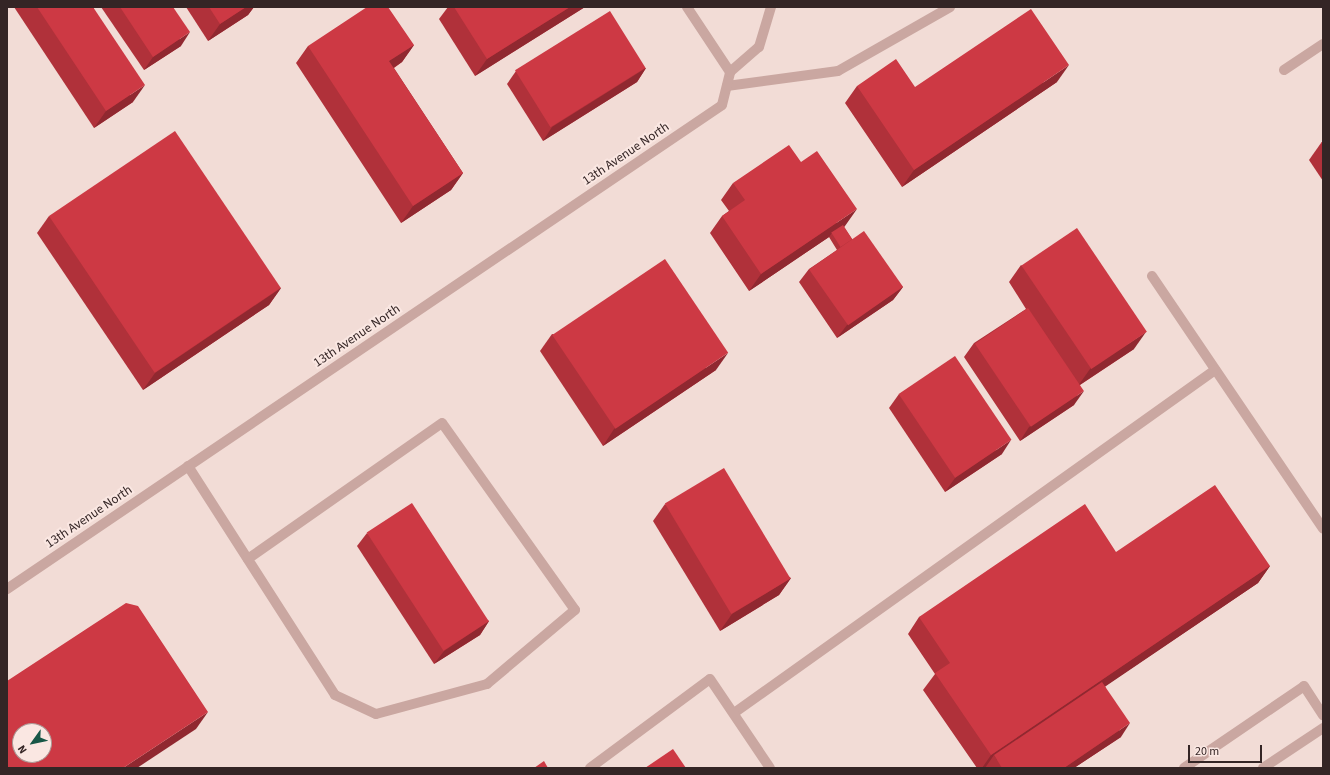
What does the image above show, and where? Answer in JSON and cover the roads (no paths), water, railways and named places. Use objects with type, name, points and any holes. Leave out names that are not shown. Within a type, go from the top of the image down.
[{"type":"street","points":[[687,7],[730,72]]},
{"type":"street","points":[[771,7],[759,47],[730,72],[727,86],[838,71],[950,7]]},
{"type":"street","points":[[1284,70],[1323,44]]},
{"type":"street","name":"13th Avenue North","points":[[7,589],[722,105],[727,86]]},
{"type":"street","points":[[1152,276],[1323,529]]},
{"type":"street","points":[[734,713],[1215,370]]},
{"type":"street","points":[[188,466],[335,695],[376,714],[487,684],[575,610],[442,424],[248,559]]},
{"type":"street","points":[[590,768],[710,679],[770,768]]},
{"type":"street","points":[[1184,768],[1304,686],[1323,715]]},
{"type":"street","points":[[1263,768],[1323,728]]}]
